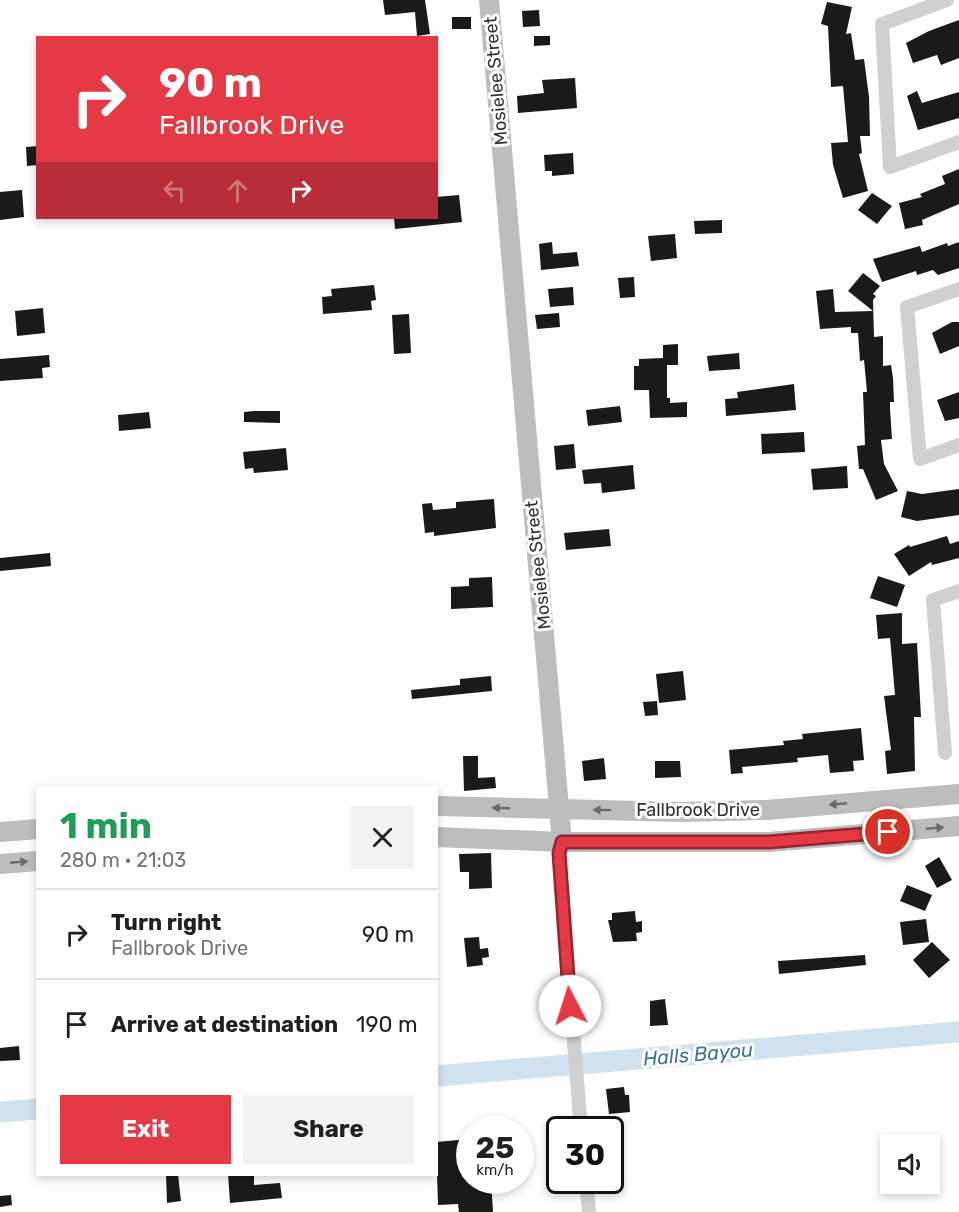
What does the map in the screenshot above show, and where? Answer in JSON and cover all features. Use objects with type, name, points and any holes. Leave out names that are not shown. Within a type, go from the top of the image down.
[{"type":"main road","name":"Mosielee Street","points":[[489,0],[562,842]]},
{"type":"main road","name":"Fallbrook Drive","points":[[438,806],[560,810],[767,810],[959,794]]},
{"type":"main road","name":"Fallbrook Drive","points":[[438,837],[562,842],[769,842],[959,826]]},
{"type":"main road","points":[[0,832],[36,829]]},
{"type":"main road","points":[[0,864],[36,861]]},
{"type":"street","points":[[947,0],[882,24],[890,167],[959,142]]},
{"type":"street","points":[[959,289],[907,307],[920,459],[959,445]]},
{"type":"street","points":[[945,753],[933,600],[959,591]]},
{"type":"street","name":"Mosielee Street","points":[[562,842],[559,853],[563,925],[580,1116]]},
{"type":"street","points":[[587,1194],[589,1212]]},
{"type":"building","points":[[383,0],[425,0],[430,34],[417,36],[415,12],[385,15]]},
{"type":"building","points":[[827,2],[852,7],[846,34],[851,33],[855,60],[864,59],[869,97],[870,136],[860,136],[862,153],[859,154],[868,191],[843,198],[833,165],[831,143],[848,142],[843,86],[831,87],[828,26],[821,24]]},
{"type":"building","points":[[539,10],[540,26],[523,27],[522,11]]},
{"type":"building","points":[[452,17],[471,17],[471,29],[452,29]]},
{"type":"building","points":[[959,20],[959,58],[941,65],[937,55],[913,63],[906,43],[929,31]]},
{"type":"building","points":[[534,36],[550,36],[550,45],[534,46]]},
{"type":"building","points":[[575,78],[577,108],[518,113],[517,96],[544,93],[542,80]]},
{"type":"building","points":[[917,91],[922,103],[959,92],[959,118],[918,130],[907,96]]},
{"type":"building","points":[[36,146],[36,165],[27,166],[26,147]]},
{"type":"building","points":[[573,153],[574,174],[552,176],[552,171],[545,171],[544,155]]},
{"type":"building","points":[[959,169],[959,204],[922,220],[923,225],[905,229],[899,203],[922,197],[920,194],[945,184],[942,176]]},
{"type":"building","points":[[22,190],[24,217],[0,220],[0,192]]},
{"type":"building","points":[[872,193],[892,206],[877,224],[858,210]]},
{"type":"building","points":[[459,195],[462,222],[395,229],[394,219],[438,219],[438,197]]},
{"type":"building","points":[[722,220],[722,233],[695,234],[694,221]]},
{"type":"building","points":[[675,234],[677,258],[651,261],[648,236]]},
{"type":"building","points":[[552,242],[553,254],[577,252],[579,266],[541,270],[539,244]]},
{"type":"building","points":[[959,242],[959,268],[938,275],[933,270],[917,275],[916,271],[882,282],[873,259],[920,246],[922,252],[947,243],[948,246]]},
{"type":"building","points":[[863,273],[880,286],[873,294],[876,296],[873,300],[874,337],[883,336],[883,366],[891,365],[893,378],[894,402],[890,402],[892,439],[881,440],[884,464],[898,491],[876,500],[863,469],[859,469],[857,446],[865,445],[863,392],[867,392],[864,360],[860,361],[858,333],[851,333],[851,327],[820,329],[816,291],[833,289],[835,312],[873,311],[848,291]]},
{"type":"building","points":[[634,277],[635,297],[620,298],[618,278]]},
{"type":"building","points":[[374,285],[376,300],[371,301],[372,310],[323,314],[322,297],[332,296],[331,289]]},
{"type":"building","points":[[573,287],[574,305],[550,307],[548,289]]},
{"type":"building","points":[[43,308],[45,333],[17,336],[15,311]]},
{"type":"building","points":[[559,313],[560,327],[537,329],[535,315]]},
{"type":"building","points":[[409,314],[411,353],[394,354],[392,315]]},
{"type":"building","points":[[952,322],[959,322],[959,346],[940,354],[932,333]]},
{"type":"building","points":[[678,344],[678,365],[667,365],[667,398],[670,398],[670,403],[687,402],[687,417],[650,418],[649,390],[634,390],[634,366],[639,366],[639,359],[663,358],[663,345]]},
{"type":"building","points":[[739,353],[740,369],[709,371],[707,356]]},
{"type":"building","points":[[49,355],[50,367],[42,368],[43,378],[0,381],[0,359]]},
{"type":"building","points":[[794,384],[796,410],[726,416],[725,399],[738,398],[737,392]]},
{"type":"building","points":[[959,392],[959,418],[945,421],[937,400]]},
{"type":"building","points":[[620,406],[622,422],[588,426],[586,410]]},
{"type":"building","points":[[280,411],[280,423],[244,422],[244,412]]},
{"type":"building","points":[[149,412],[151,428],[119,431],[118,415]]},
{"type":"building","points":[[804,432],[805,452],[762,454],[761,434]]},
{"type":"building","points":[[574,444],[576,468],[556,470],[554,446]]},
{"type":"building","points":[[286,448],[288,470],[254,473],[253,468],[245,469],[243,452]]},
{"type":"building","points":[[633,465],[635,489],[602,493],[601,483],[584,484],[582,470]]},
{"type":"building","points":[[847,466],[848,488],[813,490],[811,469]]},
{"type":"building","points":[[959,489],[959,515],[917,521],[901,517],[907,491],[922,494]]},
{"type":"building","points":[[494,499],[496,528],[434,536],[434,532],[425,533],[422,504],[432,503],[433,510],[456,508],[456,502]]},
{"type":"building","points":[[609,529],[611,546],[566,550],[564,533]]},
{"type":"building","points":[[947,536],[950,544],[959,541],[959,558],[932,565],[931,562],[909,576],[894,554],[909,545],[910,547]]},
{"type":"building","points":[[50,553],[51,566],[0,571],[0,558]]},
{"type":"building","points":[[878,576],[905,585],[897,607],[870,598]]},
{"type":"building","points":[[492,577],[493,607],[451,609],[451,587],[469,586],[469,578]]},
{"type":"building","points":[[902,613],[902,644],[917,643],[921,717],[914,717],[915,771],[887,774],[885,751],[891,750],[884,696],[895,695],[890,638],[878,639],[876,615]]},
{"type":"building","points":[[683,671],[686,700],[659,703],[656,674]]},
{"type":"building","points":[[491,676],[492,691],[412,699],[411,690],[460,685],[460,679]]},
{"type":"building","points":[[657,701],[658,715],[645,716],[643,702]]},
{"type":"building","points":[[861,728],[864,760],[853,761],[854,771],[830,773],[828,755],[797,758],[798,762],[742,767],[743,773],[731,774],[729,750],[784,745],[783,741],[803,739],[802,734]]},
{"type":"building","points":[[463,756],[478,756],[478,778],[495,777],[496,788],[464,791]]},
{"type":"building","points":[[604,758],[606,779],[584,781],[582,761]]},
{"type":"building","points":[[655,761],[680,761],[681,777],[655,778]]},
{"type":"building","points":[[491,853],[492,888],[469,889],[469,872],[460,872],[459,854]]},
{"type":"building","points":[[939,857],[952,880],[937,888],[925,866]]},
{"type":"building","points":[[907,885],[932,895],[925,911],[900,901]]},
{"type":"building","points":[[635,911],[636,922],[642,921],[642,932],[636,933],[637,941],[613,942],[608,920],[612,920],[612,913]]},
{"type":"building","points":[[926,919],[929,942],[903,945],[900,922]]},
{"type":"building","points":[[479,937],[480,949],[488,948],[489,957],[482,958],[483,965],[467,967],[464,938]]},
{"type":"building","points":[[932,942],[950,960],[929,978],[913,960]]},
{"type":"building","points":[[865,955],[866,965],[779,974],[778,961]]},
{"type":"building","points":[[665,999],[668,1025],[650,1026],[650,1001]]},
{"type":"building","points":[[19,1046],[20,1060],[0,1061],[0,1048]]},
{"type":"building","points":[[624,1087],[625,1095],[629,1095],[630,1112],[609,1114],[606,1089]]},
{"type":"building","points":[[456,1140],[456,1194],[492,1194],[493,1212],[459,1212],[458,1204],[438,1205],[438,1142]]},
{"type":"building","points":[[166,1176],[178,1176],[181,1201],[167,1203]]},
{"type":"building","points":[[228,1176],[254,1176],[254,1185],[280,1183],[282,1198],[230,1203]]},
{"type":"building","points":[[11,1195],[12,1205],[0,1207],[0,1196]]},
{"type":"waterway","name":"Halls Bayou","points":[[438,1076],[959,1032]]},
{"type":"waterway","name":"Halls Bayou","points":[[0,1112],[36,1109]]},
{"type":"route","points":[[570,1006],[559,853],[562,842],[769,842],[888,832]]}]
